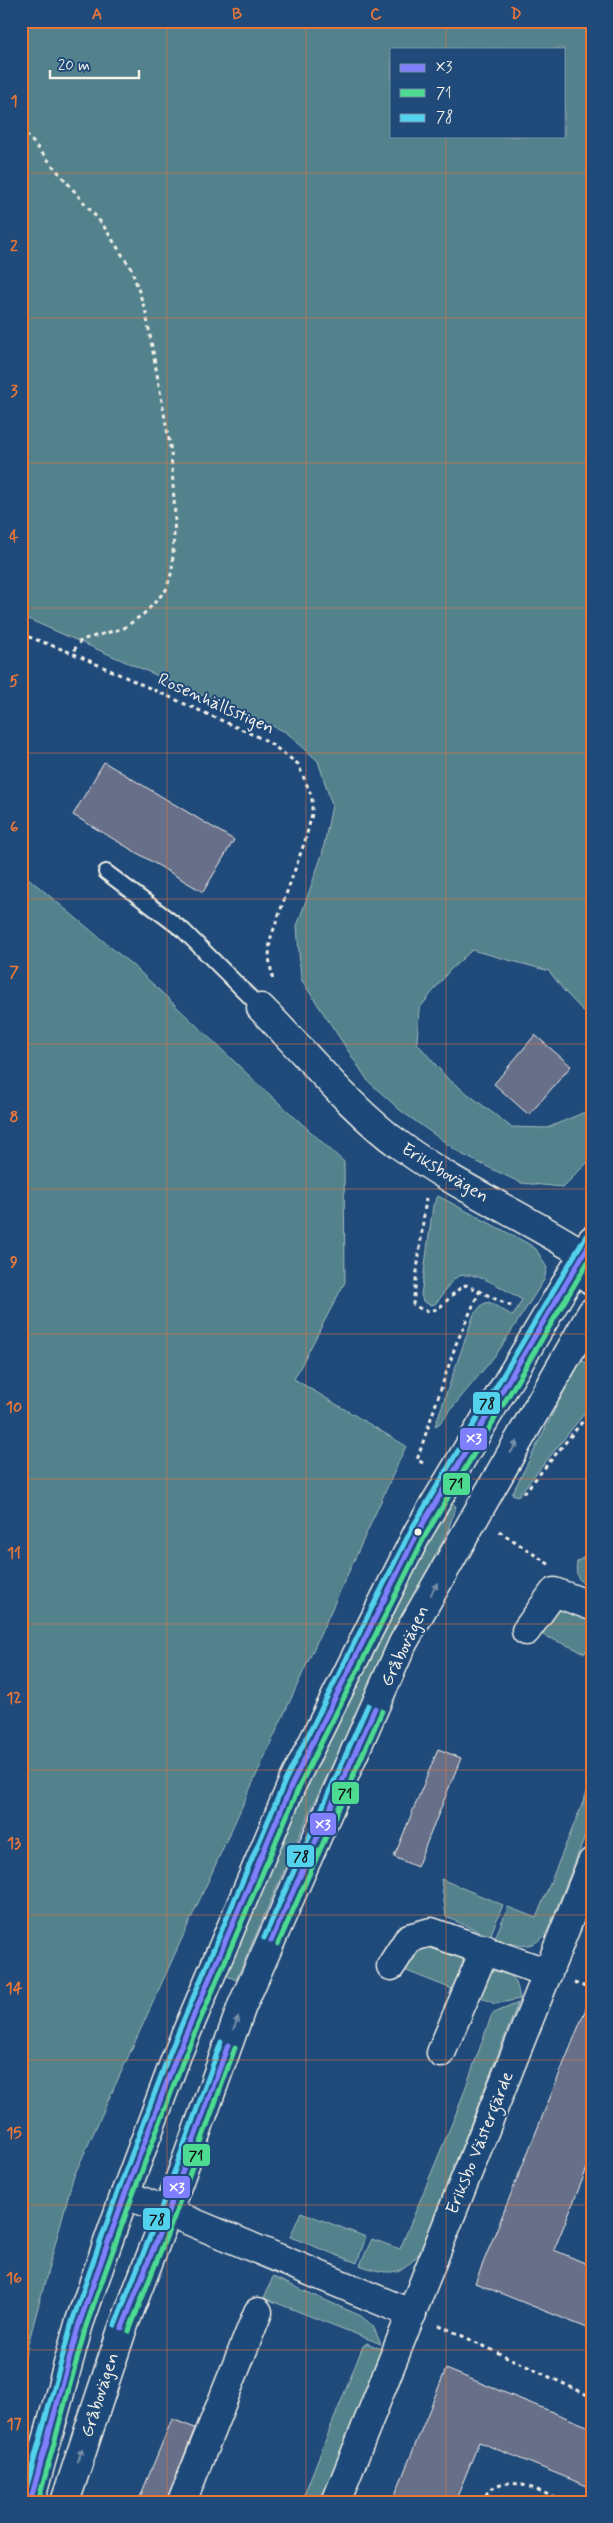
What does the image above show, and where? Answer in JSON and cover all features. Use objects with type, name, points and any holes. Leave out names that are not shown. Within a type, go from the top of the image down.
[{"type":"main road","name":"Eriksbovägen","points":[[261,1008],[358,1108],[399,1145],[435,1170],[588,1247]]},
{"type":"main road","points":[[588,1247],[592,1281]]},
{"type":"main road","points":[[30,2502],[79,2324],[125,2194],[177,2055],[296,1775],[418,1532],[588,1247]]},
{"type":"main road","name":"Gråbovägen","points":[[65,2502],[122,2330],[167,2214],[242,2006],[403,1643],[592,1312]]},
{"type":"main road","points":[[526,1631],[554,1592],[592,1606]]},
{"type":"main road","name":"Eriksbo Västergärde","points":[[336,2502],[592,1862]]},
{"type":"main road","points":[[391,1966],[409,1938],[431,1932],[485,1949],[548,1973]]},
{"type":"main road","points":[[441,2053],[485,1949]]},
{"type":"main road","points":[[125,2194],[167,2214],[412,2314]]},
{"type":"main road","points":[[182,2502],[258,2312]]},
{"type":"lane","points":[[106,872],[184,931],[261,1008]]},
{"type":"path","points":[[21,128],[103,225],[132,270],[146,313],[171,452],[174,483],[173,554],[170,581],[166,590],[146,612],[124,628],[81,640],[72,653]]},
{"type":"path","name":"Rosenhällsstigen","points":[[21,634],[72,653],[268,740],[298,764],[312,796],[312,814],[305,841],[270,940],[269,958],[273,983],[261,1008]]},
{"type":"path","points":[[435,1170],[424,1207],[413,1304],[420,1309],[433,1311],[442,1306],[457,1289],[466,1285],[513,1307]]},
{"type":"path","points":[[423,1463],[417,1460],[456,1344],[480,1290]]},
{"type":"path","points":[[522,1496],[592,1410]]},
{"type":"path","points":[[495,1528],[531,1550]]},
{"type":"path","points":[[412,2314],[505,2355],[592,2398]]},
{"type":"path","points":[[482,2502],[485,2495],[500,2483],[517,2482],[564,2502]]},
{"type":"green space","points":[[21,21],[592,21],[592,1011],[585,1013],[565,992],[549,971],[472,950],[449,971],[419,1009],[417,1043],[447,1078],[511,1127],[547,1128],[592,1109],[592,1158],[563,1187],[521,1183],[463,1155],[401,1111],[368,1081],[301,979],[297,926],[322,855],[332,805],[318,761],[286,732],[21,616]]},
{"type":"green space","points":[[21,872],[138,970],[257,1083],[344,1162],[345,1282],[294,1379],[406,1446],[73,2178],[21,2370]]},
{"type":"green space","points":[[438,1196],[527,1243],[536,1249],[547,1268],[544,1280],[498,1352],[439,1424],[435,1426],[474,1314],[483,1304],[489,1302],[513,1316],[522,1300],[488,1281],[469,1275],[454,1279],[435,1304],[430,1305],[423,1301],[421,1295],[433,1205]]},
{"type":"green space","points":[[580,1360],[592,1365],[592,1404],[518,1496],[512,1494]]},
{"type":"green space","points":[[450,1503],[456,1506],[448,1530],[310,1811],[236,1980],[225,1975],[276,1854],[330,1736]]},
{"type":"green space","points":[[584,1557],[592,1562],[592,1588],[583,1584],[577,1575],[577,1562]]},
{"type":"green space","points":[[560,1608],[592,1620],[592,1637],[585,1653],[538,1633],[542,1617]]},
{"type":"green space","points":[[592,1780],[592,1819],[547,1932],[529,1945],[516,1945],[495,1938],[508,1907],[536,1918]]},
{"type":"green space","points":[[441,1879],[503,1905],[490,1936],[446,1917]]},
{"type":"green space","points":[[430,1944],[463,1957],[463,1964],[452,1989],[404,1970],[419,1948]]},
{"type":"green space","points":[[499,1970],[509,1974],[515,1980],[520,1999],[495,2004],[475,1994],[490,1972]]},
{"type":"green space","points":[[518,2003],[422,2248],[409,2264],[403,2269],[396,2271],[381,2271],[360,2265],[372,2239],[400,2249],[459,2106],[492,2014]]},
{"type":"green space","points":[[301,2212],[366,2237],[357,2263],[290,2237]]},
{"type":"green space","points":[[273,2277],[361,2316],[373,2326],[381,2344],[264,2298]]},
{"type":"green space","points":[[367,2343],[381,2349],[379,2357],[323,2502],[301,2502],[363,2346]]},
{"type":"building","points":[[104,762],[234,840],[203,892],[73,815]]},
{"type":"building","points":[[535,1035],[571,1066],[529,1115],[494,1084]]},
{"type":"building","points":[[438,1749],[461,1758],[417,1867],[394,1857]]},
{"type":"building","points":[[591,1996],[592,2156],[554,2250],[592,2266],[592,2330],[475,2283]]},
{"type":"building","points":[[446,2369],[592,2428],[592,2488],[479,2442],[455,2502],[392,2502]]},
{"type":"building","points":[[172,2419],[195,2428],[167,2500],[166,2502],[138,2502]]},
{"type":"transit line","name":"78","points":[[23,2500],[72,2322],[118,2191],[170,2052],[285,1781],[412,1528],[586,1236]]},
{"type":"transit line","name":"X3","points":[[30,2502],[79,2324],[125,2194],[177,2055],[292,1784],[418,1532],[592,1240]]},
{"type":"transit line","name":"71","points":[[38,2502],[86,2326],[132,2197],[184,2058],[299,1787],[425,1536],[592,1255]]},
{"type":"transit line","name":"78","points":[[264,1938],[368,1705]]},
{"type":"transit line","name":"X3","points":[[271,1941],[375,1708]]},
{"type":"transit line","name":"71","points":[[278,1944],[382,1711]]},
{"type":"transit line","name":"78","points":[[115,2325],[160,2211],[221,2042]]},
{"type":"transit line","name":"X3","points":[[122,2328],[167,2214],[228,2045]]},
{"type":"transit line","name":"71","points":[[129,2331],[174,2217],[235,2048]]}]
